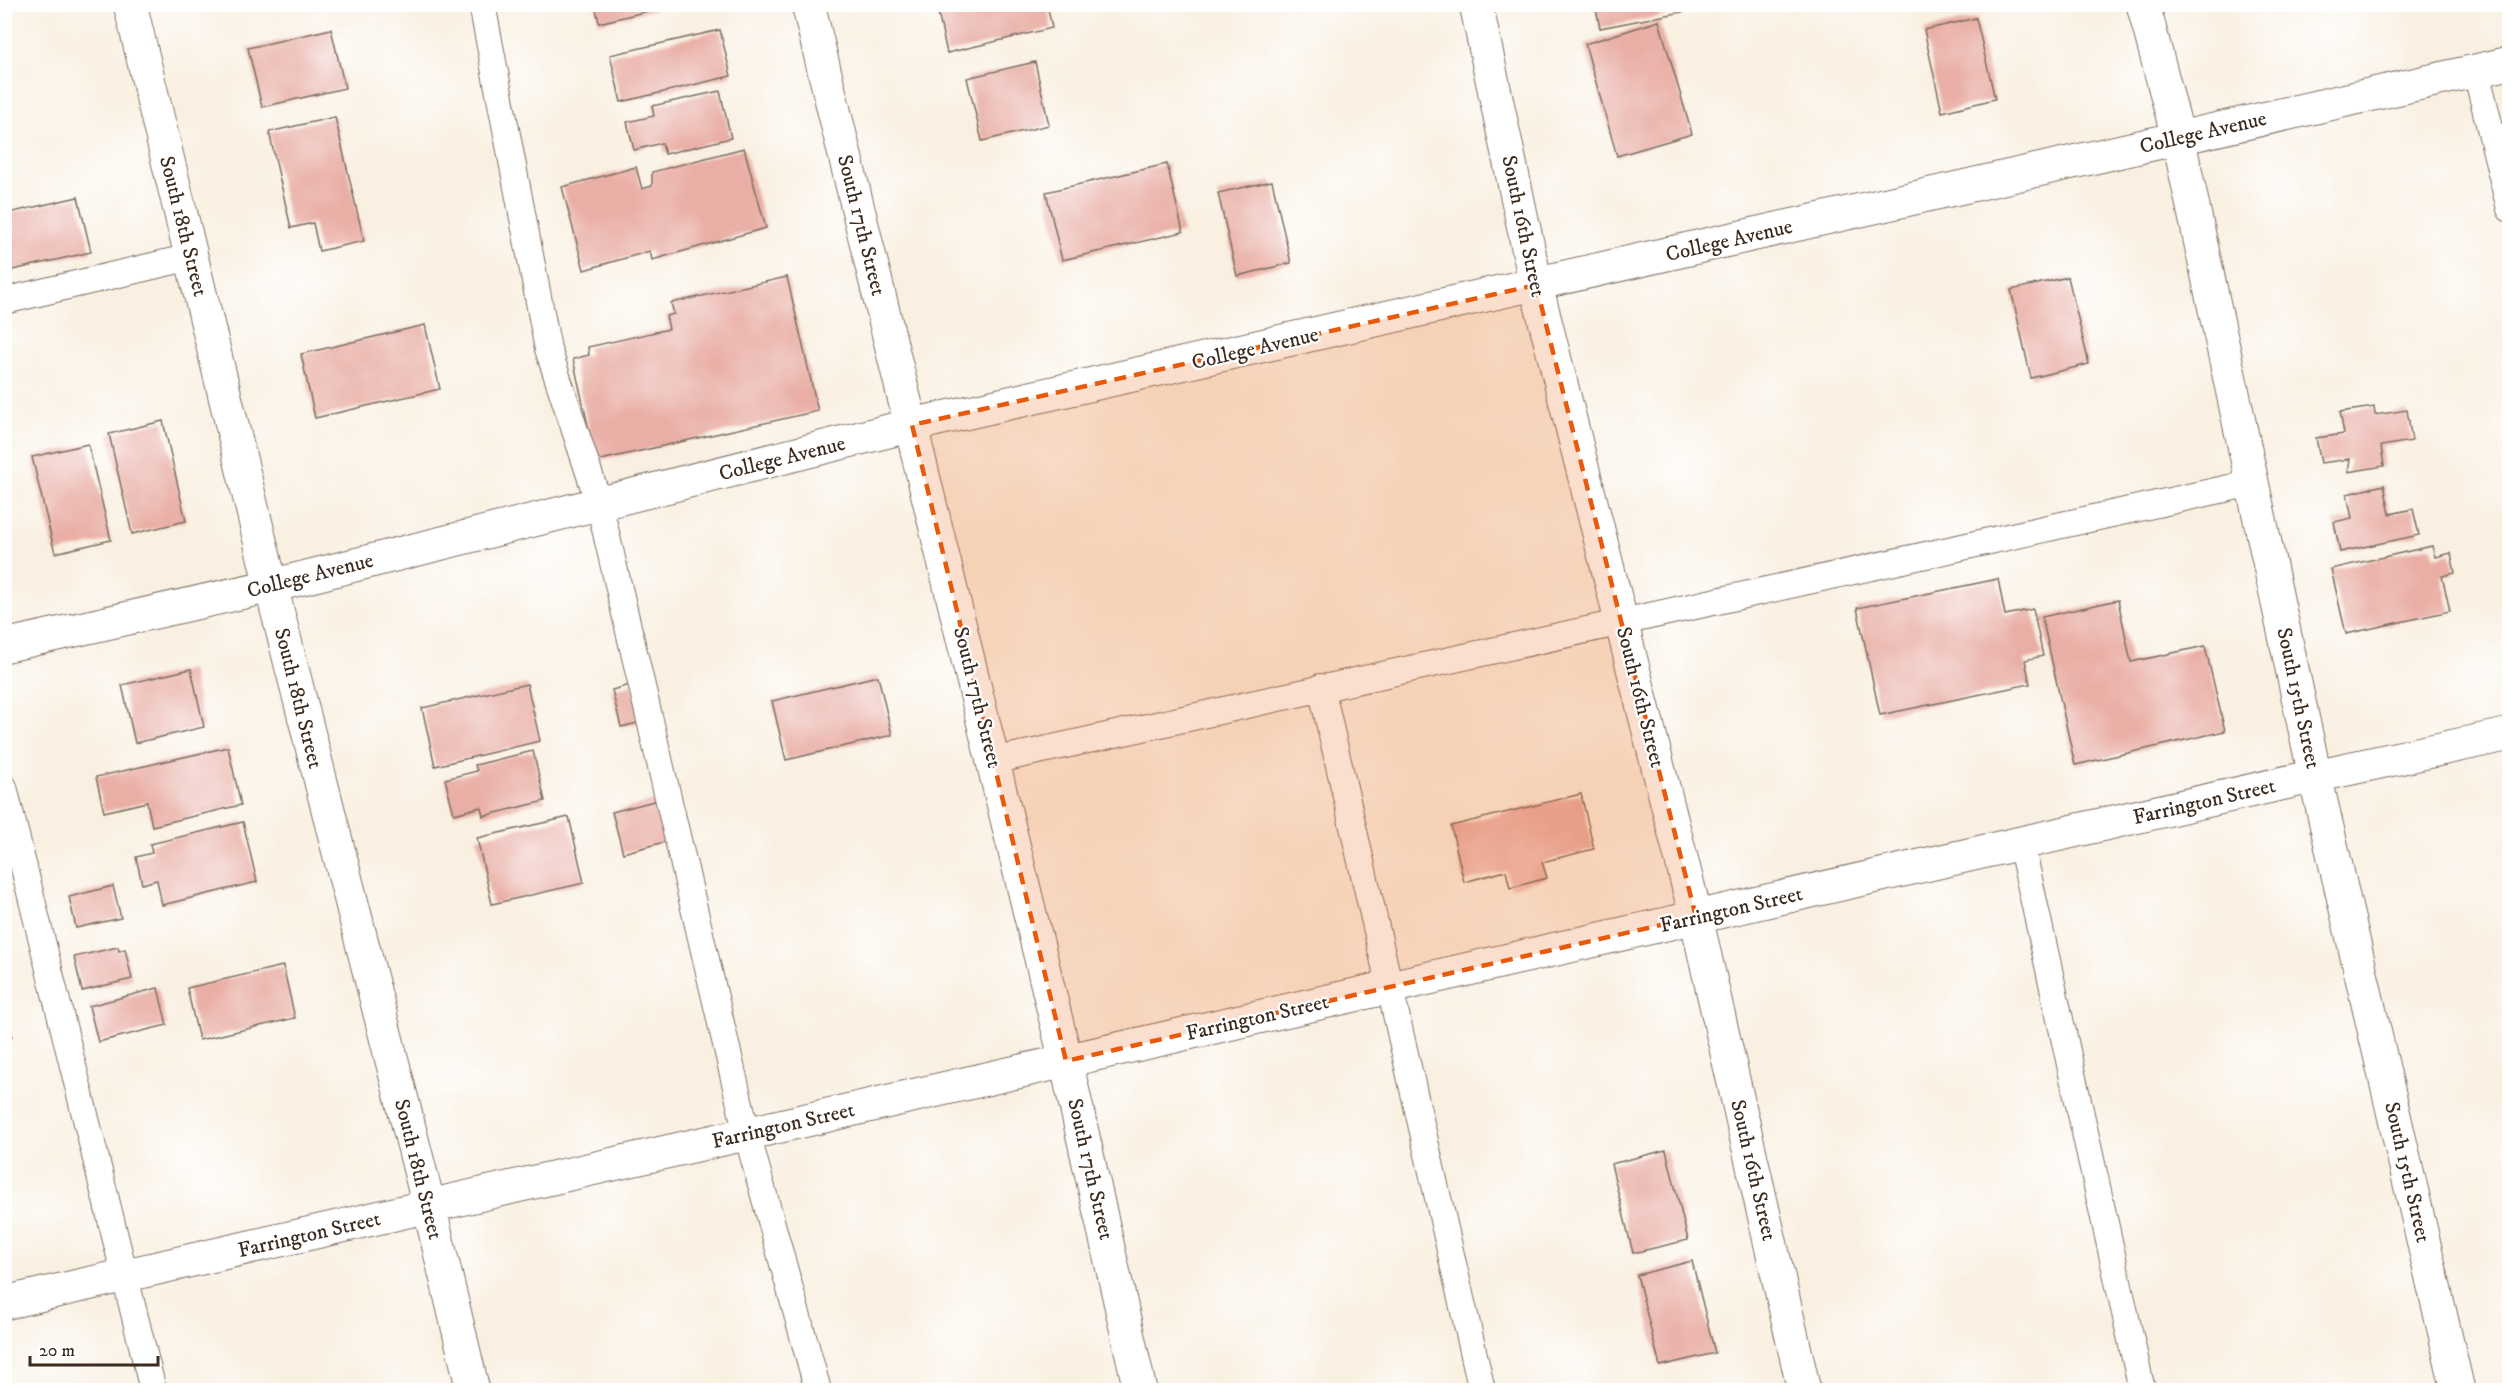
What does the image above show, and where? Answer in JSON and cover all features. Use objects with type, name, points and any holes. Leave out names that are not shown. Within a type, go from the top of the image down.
[{"type":"street","name":"South 18th Street","points":[[130,4],[271,586],[429,1206],[473,1390]]},
{"type":"street","name":"South 17th Street","points":[[808,4],[1066,1061],[1140,1390]]},
{"type":"street","name":"South 16th Street","points":[[1476,4],[1536,285],[1696,917],[1804,1390]]},
{"type":"street","name":"South 15th Street","points":[[2143,4],[2178,137],[2316,776],[2458,1390]]},
{"type":"street","name":"College Avenue","points":[[4,646],[271,586],[912,425],[2510,63]]},
{"type":"street","name":"Farrington Street","points":[[4,1303],[2316,776],[2510,734]]},
{"type":"lane","points":[[482,4],[548,349],[599,503],[747,1134],[818,1390]]},
{"type":"lane","points":[[2476,70],[2510,209]]},
{"type":"lane","points":[[4,301],[191,257]]},
{"type":"lane","points":[[993,761],[2252,483]]},
{"type":"lane","points":[[1321,687],[1482,1390]]},
{"type":"lane","points":[[4,787],[127,1275],[153,1390]]},
{"type":"lane","points":[[2021,843],[2142,1390]]},
{"type":"highlighted area","points":[[1536,285],[1696,917],[1066,1061],[912,425]]},
{"type":"building","points":[[595,4],[673,4],[673,5],[599,23]]},
{"type":"building","points":[[936,4],[1047,4],[1052,28],[947,53]]},
{"type":"building","points":[[1595,4],[1702,4],[1703,8],[1600,28]]},
{"type":"building","points":[[1976,18],[1995,99],[1942,112],[1924,30]]},
{"type":"building","points":[[1659,21],[1692,134],[1617,156],[1585,44]]},
{"type":"building","points":[[331,29],[345,88],[262,107],[248,48]]},
{"type":"building","points":[[720,30],[731,76],[621,102],[610,55]]},
{"type":"building","points":[[1035,62],[1049,125],[982,141],[967,78]]},
{"type":"building","points":[[720,91],[731,138],[665,154],[662,143],[634,150],[627,122],[654,116],[652,106]]},
{"type":"building","points":[[335,117],[364,241],[319,251],[313,223],[291,228],[269,132]]},
{"type":"building","points":[[744,148],[766,228],[652,260],[650,251],[584,270],[562,187],[636,167],[642,189],[652,186],[652,172]]},
{"type":"building","points":[[1167,164],[1183,232],[1062,260],[1046,192]]},
{"type":"building","points":[[1272,181],[1291,263],[1237,276],[1218,193]]},
{"type":"building","points":[[78,197],[91,252],[4,272],[4,214]]},
{"type":"building","points":[[787,277],[818,411],[596,461],[573,359],[589,355],[588,347],[669,329],[666,316],[674,314],[671,303]]},
{"type":"building","points":[[2068,277],[2089,364],[2031,378],[2011,290]]},
{"type":"building","points":[[425,325],[440,389],[315,418],[301,354]]},
{"type":"building","points":[[2374,407],[2375,415],[2407,410],[2412,441],[2381,446],[2384,466],[2348,472],[2350,459],[2321,463],[2316,438],[2344,434],[2340,412]]},
{"type":"building","points":[[163,421],[186,521],[132,534],[109,434]]},
{"type":"building","points":[[88,444],[111,540],[55,553],[32,457]]},
{"type":"building","points":[[2384,485],[2390,514],[2413,509],[2419,535],[2340,552],[2334,522],[2352,518],[2347,494]]},
{"type":"building","points":[[2432,546],[2435,557],[2451,553],[2455,573],[2442,576],[2450,611],[2346,634],[2331,569]]},
{"type":"building","points":[[1998,579],[2005,615],[2033,609],[2043,656],[2025,660],[2030,684],[1880,715],[1857,608]]},
{"type":"building","points":[[2118,600],[2131,662],[2205,646],[2225,731],[2075,765],[2042,617]]},
{"type":"building","points":[[191,669],[204,727],[135,743],[122,685]]},
{"type":"building","points":[[878,676],[892,735],[786,760],[772,701]]},
{"type":"building","points":[[527,684],[540,741],[435,766],[422,708]]},
{"type":"building","points":[[633,684],[642,722],[621,727],[612,690]]},
{"type":"building","points":[[228,747],[241,805],[152,826],[147,802],[104,812],[96,777]]},
{"type":"building","points":[[533,751],[545,801],[483,816],[481,807],[454,814],[445,779],[477,771],[475,765]]},
{"type":"building","points":[[1581,794],[1594,849],[1542,862],[1547,878],[1510,888],[1506,871],[1464,882],[1451,826]]},
{"type":"building","points":[[658,800],[668,841],[623,853],[612,812]]},
{"type":"building","points":[[569,817],[584,883],[492,904],[477,838]]},
{"type":"building","points":[[243,822],[257,882],[162,905],[157,880],[142,884],[136,857],[152,853],[150,844]]},
{"type":"building","points":[[113,886],[121,918],[76,928],[69,897]]},
{"type":"building","points":[[118,947],[119,951],[125,949],[132,979],[82,991],[74,957]]},
{"type":"building","points":[[283,966],[295,1018],[199,1040],[187,988]]},
{"type":"building","points":[[158,988],[167,1025],[98,1042],[89,1006]]},
{"type":"building","points":[[4,1007],[12,1036],[4,1038]]},
{"type":"building","points":[[1666,1150],[1688,1240],[1633,1253],[1611,1164]]},
{"type":"building","points":[[1692,1261],[1715,1353],[1660,1366],[1637,1275]]}]
